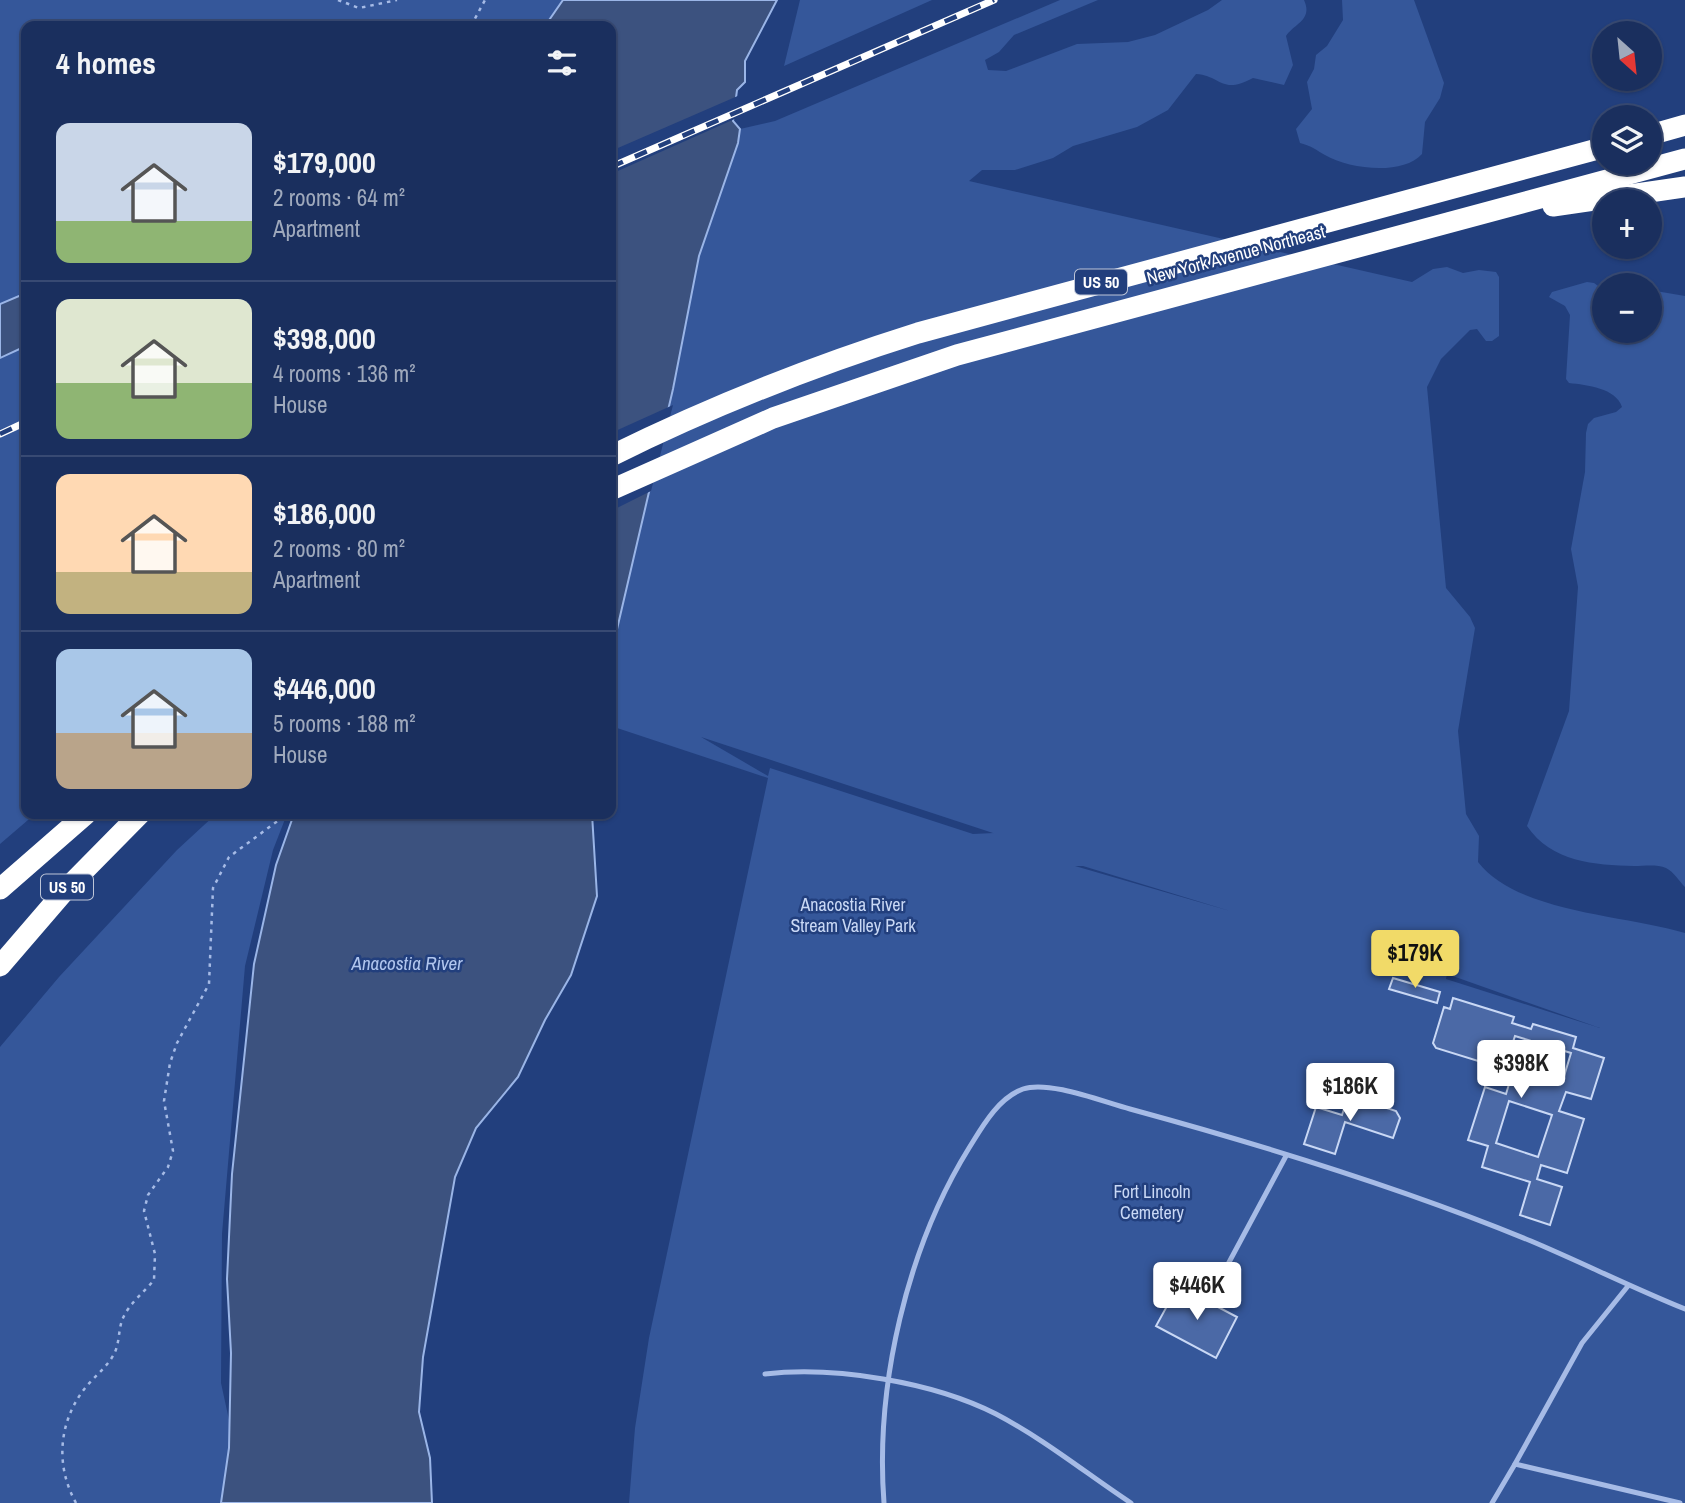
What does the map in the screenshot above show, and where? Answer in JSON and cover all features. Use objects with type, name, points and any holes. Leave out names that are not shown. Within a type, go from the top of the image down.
[{"type":"highway","name":"New York Avenue Northeast","points":[[616,454],[711,409],[839,359],[956,321],[1592,150]]},
{"type":"highway","name":"New York Avenue Northeast","points":[[616,488],[703,447],[808,404],[957,355],[1685,159]]},
{"type":"highway","points":[[1457,220],[1685,186]]},
{"type":"highway","name":"US 50","points":[[0,889],[80,819]]},
{"type":"highway","name":"US 50","points":[[0,966],[68,887],[135,819]]},
{"type":"lane","points":[[884,1503],[884,1447],[890,1381],[906,1285],[929,1227],[983,1126],[1014,1094],[1035,1087],[1050,1088],[1286,1156],[1530,1241],[1685,1309]]},
{"type":"lane","points":[[1212,1294],[1286,1156]]},
{"type":"lane","points":[[1492,1503],[1582,1343],[1628,1286]]},
{"type":"lane","points":[[765,1374],[803,1370],[890,1381],[994,1413],[1131,1503]]},
{"type":"lane","points":[[1515,1464],[1680,1503]]},
{"type":"path","points":[[338,0],[359,8],[397,0]]},
{"type":"path","points":[[474,21],[485,0]]},
{"type":"path","points":[[76,1503],[63,1477],[61,1449],[69,1416],[83,1391],[113,1357],[122,1319],[129,1307],[154,1280],[155,1254],[144,1210],[148,1195],[168,1167],[173,1151],[164,1101],[170,1063],[177,1043],[209,985],[211,901],[216,878],[229,857],[280,819]]},
{"type":"green space","points":[[0,0],[563,0],[548,21],[21,21],[21,295],[0,304]]},
{"type":"green space","points":[[800,0],[932,0],[784,66]]},
{"type":"green space","points":[[1060,0],[1098,0],[1014,35],[999,52],[985,60],[988,70],[1006,71],[1077,44],[1128,42],[1155,35],[1208,10],[1222,0],[1304,0],[1305,17],[1286,36],[1293,65],[1284,85],[1253,78],[1228,85],[1196,74],[1168,110],[1137,127],[1073,146],[1053,158],[1015,170],[982,170],[969,181],[1412,282],[1433,269],[1447,267],[1463,273],[1479,270],[1496,272],[1499,277],[1499,336],[1492,341],[1486,341],[1477,329],[1470,330],[1441,359],[1427,387],[1446,588],[1470,617],[1475,628],[1458,731],[1466,814],[1479,836],[1478,862],[1496,879],[1518,892],[1574,910],[1685,933],[1685,1503],[629,1503],[635,1428],[649,1338],[768,778],[616,728],[616,634],[673,389],[699,256],[740,129],[775,121]],"holes":[[[701,737],[993,833],[973,834],[770,768],[768,776]],[[1075,866],[1083,866],[1230,911]],[[1447,974],[1600,1028],[1446,979]]]},
{"type":"green space","points":[[1342,0],[1414,0],[1444,83],[1440,98],[1425,122],[1422,154],[1413,161],[1389,168],[1361,167],[1335,160],[1300,143],[1296,129],[1312,109],[1307,82],[1314,69],[1316,55],[1327,46],[1343,20]]},
{"type":"green space","points":[[1592,283],[1592,343],[1662,343],[1662,292],[1685,296],[1685,887],[1666,868],[1589,862],[1561,854],[1537,838],[1527,826],[1569,711],[1578,587],[1571,549],[1585,472],[1588,424],[1594,418],[1616,412],[1622,407],[1614,396],[1607,392],[1592,386],[1569,383],[1566,379],[1570,315],[1565,306],[1549,297],[1552,292]]},
{"type":"green space","points":[[21,348],[21,819],[29,819],[0,844],[0,358]]},
{"type":"green space","points":[[211,819],[285,819],[273,850],[245,966],[222,1234],[221,1383],[247,1503],[0,1503],[0,1047],[59,977],[177,850]]},
{"type":"water","points":[[563,0],[777,0],[745,61],[745,82],[737,90],[733,121],[740,129],[738,143],[699,256],[673,389],[616,634],[616,21],[548,21]]},
{"type":"water","points":[[21,295],[21,348],[0,358],[0,304]]},
{"type":"water","name":"Anacostia River","points":[[292,819],[592,819],[597,896],[571,975],[545,1020],[518,1077],[476,1128],[455,1177],[423,1357],[419,1412],[430,1458],[432,1503],[221,1503],[229,1448],[231,1353],[227,1279],[232,1174],[254,964],[276,865]]},
{"type":"pier","points":[[740,95],[737,118],[616,172],[616,149]]},
{"type":"pier","points":[[673,405],[651,491],[616,508],[616,431]]},
{"type":"building","points":[[1393,978],[1440,992],[1437,1003],[1389,989]]},
{"type":"building","points":[[1453,998],[1514,1017],[1512,1023],[1531,1029],[1533,1024],[1576,1037],[1573,1048],[1604,1058],[1591,1099],[1566,1092],[1559,1111],[1584,1119],[1567,1173],[1541,1165],[1537,1179],[1562,1187],[1550,1225],[1520,1215],[1530,1182],[1482,1167],[1488,1146],[1468,1140],[1485,1087],[1506,1094],[1514,1068],[1562,1083],[1571,1053],[1515,1036],[1504,1069],[1436,1048],[1433,1043],[1444,1007],[1450,1009]],"holes":[[[1509,1101],[1552,1115],[1538,1157],[1496,1143]]]},
{"type":"building","points":[[1353,1097],[1396,1111],[1400,1118],[1393,1138],[1345,1122],[1335,1154],[1304,1144],[1316,1107],[1342,1115],[1347,1100]]},
{"type":"building","points":[[1178,1286],[1237,1317],[1216,1358],[1156,1326]]},
{"type":"railway","points":[[616,165],[994,0]]},
{"type":"railway","points":[[0,434],[21,424]]},
{"type":"park label","name":"Anacostia River Stream Valley Park","points":[[853,915]]},
{"type":"park label","name":"Fort Lincoln Cemetery","points":[[1152,1202]]}]
